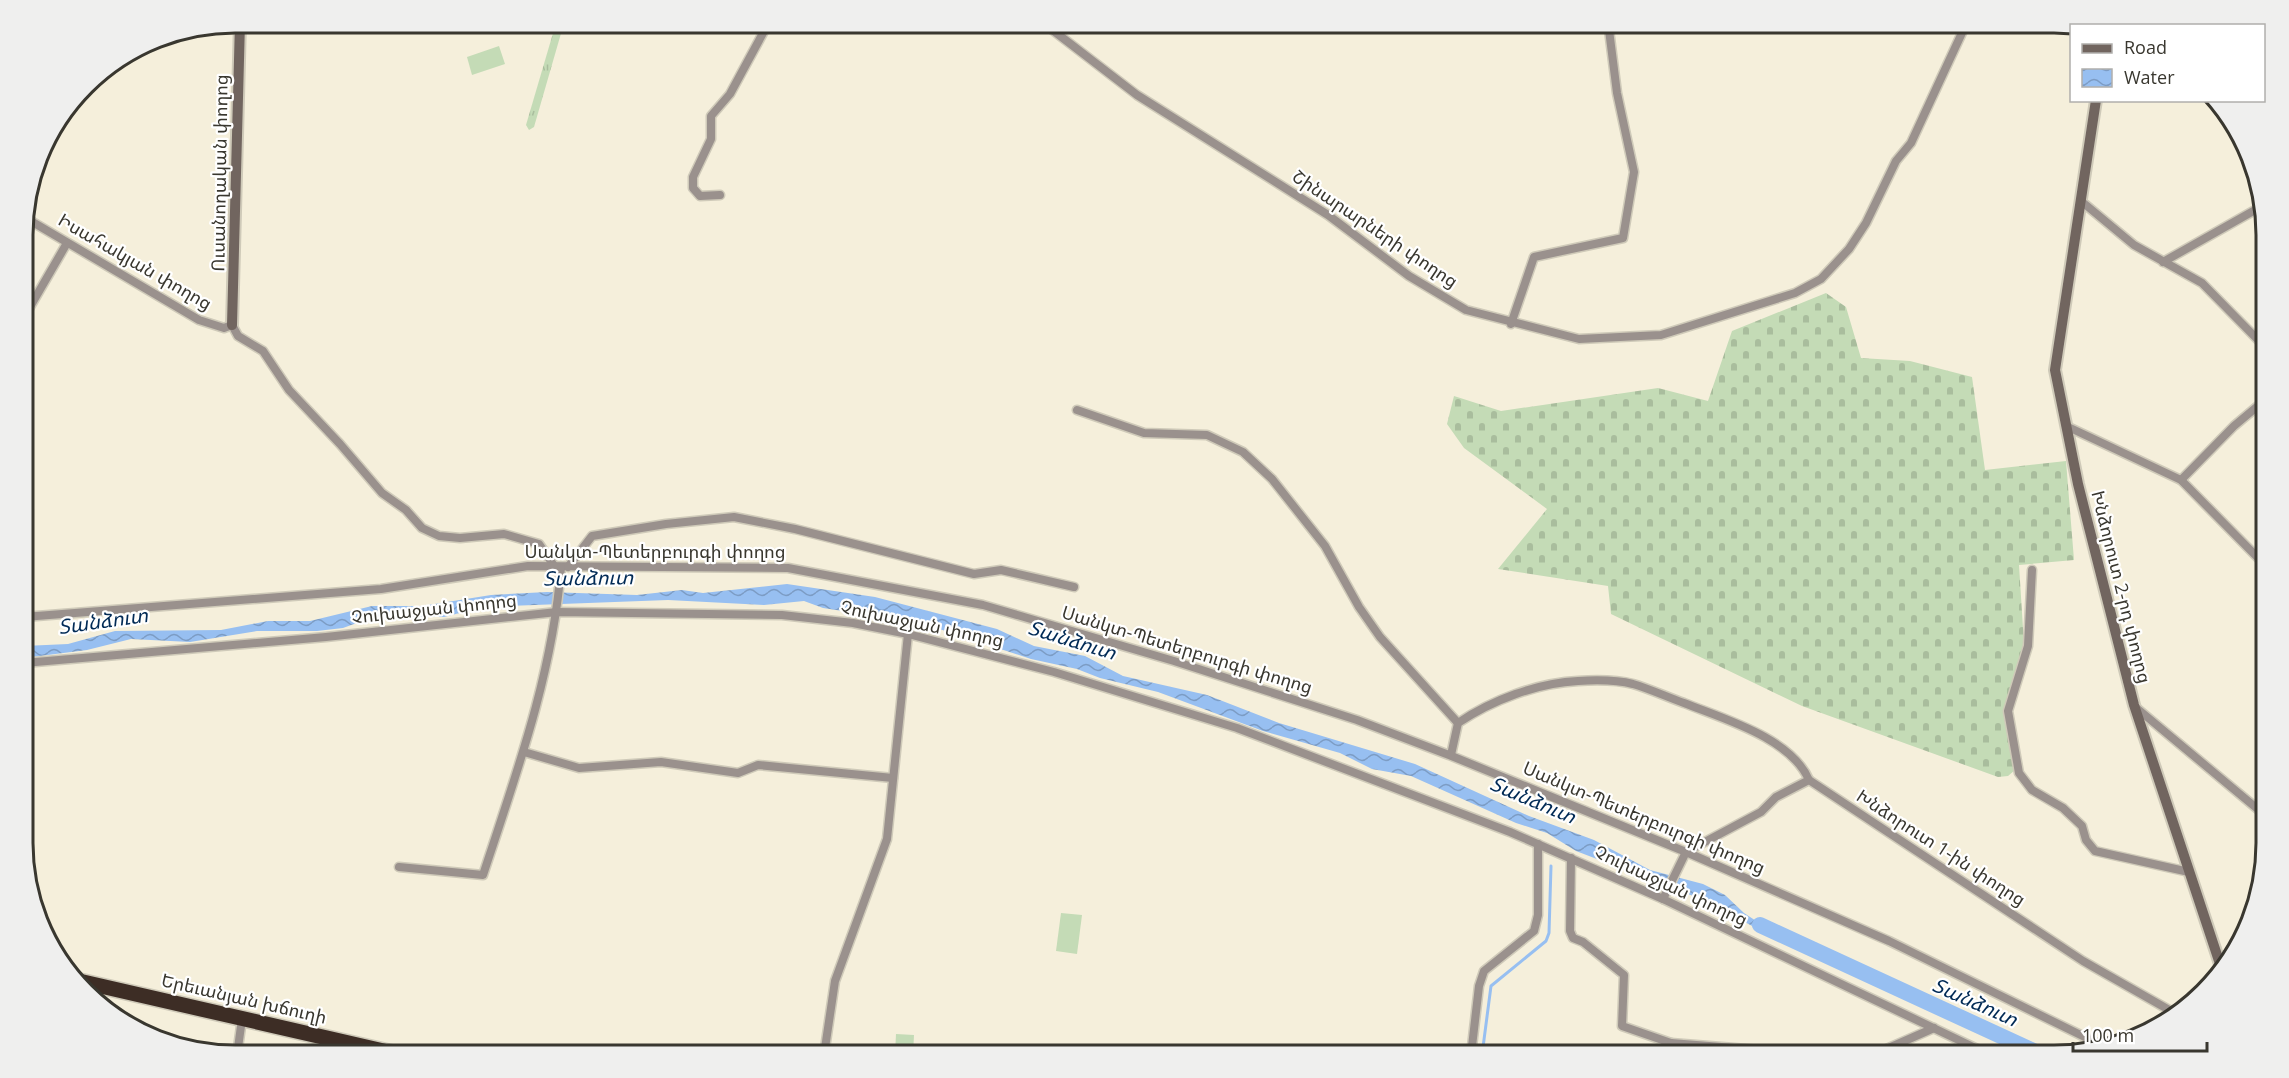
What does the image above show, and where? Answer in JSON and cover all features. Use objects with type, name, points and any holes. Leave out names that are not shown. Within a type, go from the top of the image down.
[{"type":"highway","name":"Երեւանյան խճուղի","points":[[90,984],[357,1045]]},
{"type":"street","name":"Ուսանողական փողոց","points":[[232,325],[240,33]]},
{"type":"street","points":[[720,195],[700,196],[693,188],[693,177],[711,139],[711,116],[730,94],[763,33]]},
{"type":"street","name":"Շինարարների փողոց","points":[[1056,33],[1137,95],[1328,215],[1409,276],[1466,310],[1511,324],[1579,339],[1661,335],[1795,293],[1821,279],[1849,249],[1866,223],[1896,161],[1911,143],[1961,33]]},
{"type":"street","points":[[1511,324],[1534,257],[1623,238],[1634,172],[1617,93],[1609,33]]},
{"type":"street","name":"Խնձորուտ 2-րդ փողոց","points":[[2096,102],[2055,370],[2066,426],[2134,705],[2218,959]]},
{"type":"street","points":[[2081,201],[2134,245],[2202,283],[2256,338]]},
{"type":"street","points":[[2163,262],[2254,211]]},
{"type":"street","name":"Իսահակյան փողոց","points":[[33,222],[199,320],[224,328],[232,325]]},
{"type":"street","points":[[33,303],[68,243]]},
{"type":"street","points":[[232,325],[238,336],[263,351],[289,390],[382,493],[406,510],[422,528],[439,536],[460,538],[504,534],[539,544],[561,567]]},
{"type":"street","points":[[2181,480],[2234,426],[2256,408]]},
{"type":"street","points":[[1077,410],[1144,433],[1207,435],[1243,452],[1272,479],[1325,546],[1359,607],[1380,638],[1458,723]]},
{"type":"street","points":[[2066,426],[2181,480],[2256,556]]},
{"type":"street","points":[[399,867],[483,875],[524,752],[558,609],[561,567],[592,536],[666,524],[734,517],[795,529],[974,574],[1001,570],[1074,587]]},
{"type":"street","name":"Սանկտ-Պետերբուրգի փողոց","points":[[33,615],[381,590],[528,566],[788,568],[983,605],[1185,664],[1357,720],[1451,755],[1686,852],[1889,941],[2093,1041]]},
{"type":"street","points":[[2032,570],[2028,646],[2008,711],[2019,773],[2032,790],[2063,808],[2082,826],[2086,840],[2096,851],[2189,872]]},
{"type":"street","name":"Չուխաջյան փողոց","points":[[33,662],[326,637],[558,609],[782,615],[853,623],[908,634],[1054,672],[1237,728],[1538,844],[1665,896],[1968,1045]]},
{"type":"street","points":[[825,1045],[835,981],[887,838],[908,634]]},
{"type":"street","points":[[1451,755],[1458,723],[1484,706],[1543,687],[1578,681],[1631,683],[1751,729],[1793,757],[1804,768],[1809,780],[1776,797],[1761,812],[1686,852],[1665,896]]},
{"type":"street","points":[[2134,705],[2256,808]]},
{"type":"street","points":[[524,752],[579,768],[661,762],[738,773],[758,765],[893,778]]},
{"type":"street","name":"Խնձորուտ 1-ին փողոց","points":[[1809,780],[2083,961],[2168,1009]]},
{"type":"street","points":[[1472,1045],[1479,986],[1484,971],[1534,931],[1538,915],[1538,844]]},
{"type":"street","points":[[1571,858],[1570,931],[1573,938],[1583,942],[1624,975],[1622,1026],[1671,1043],[1696,1045]]},
{"type":"street","points":[[238,1045],[242,1019]]},
{"type":"street","points":[[1896,1045],[1934,1029]]},
{"type":"green space","points":[[553,33],[561,33],[534,127],[529,130],[526,125]]},
{"type":"green space","points":[[499,46],[505,64],[472,75],[467,57]]},
{"type":"green space","points":[[1826,293],[1846,307],[1861,358],[1910,361],[1972,377],[1985,470],[2066,461],[2074,560],[2019,565],[2024,644],[2003,711],[2015,770],[2008,776],[1998,777],[1802,706],[1611,614],[1608,586],[1498,569],[1547,509],[1464,448],[1447,424],[1454,396],[1501,411],[1658,388],[1708,401],[1732,331]]},
{"type":"green space","points":[[1061,913],[1082,915],[1077,954],[1056,951]]},
{"type":"green space","points":[[896,1034],[914,1035],[914,1045],[895,1045]]},
{"type":"water","points":[[787,584],[875,597],[997,629],[1034,646],[1085,656],[1123,676],[1207,695],[1279,723],[1415,764],[1529,816],[1594,840],[1650,870],[1703,884],[1725,895],[1744,913],[1779,936],[1775,938],[1701,899],[1576,851],[1547,833],[1516,823],[1411,776],[1372,769],[1340,753],[1263,731],[1158,692],[1100,678],[1077,669],[1031,659],[921,623],[823,608],[804,601],[764,605],[668,600],[483,607],[444,617],[376,616],[343,628],[317,631],[257,631],[190,642],[131,639],[87,650],[33,657],[33,646],[68,644],[115,631],[221,630],[268,621],[310,621],[372,606],[422,606],[491,595],[547,592],[637,595],[682,590],[703,593]]},
{"type":"waterway","points":[[1483,1045],[1491,986],[1546,941],[1549,933],[1551,866]]},
{"type":"waterway","name":"Տանձուտ","points":[[1760,925],[2020,1045]]}]
